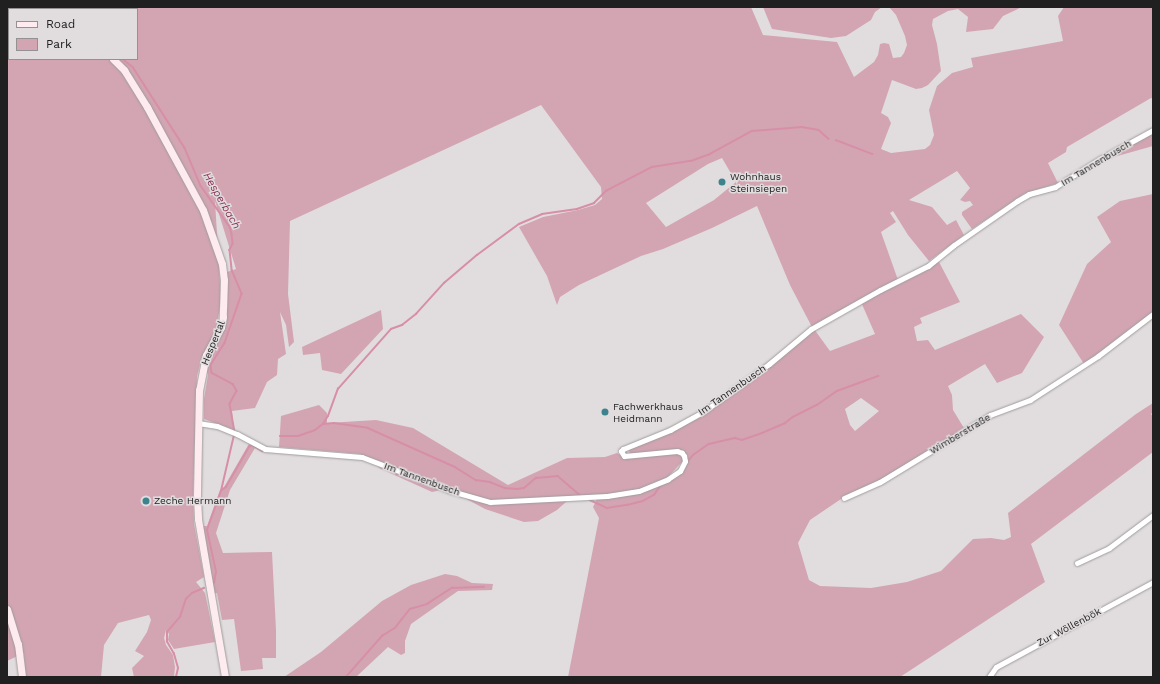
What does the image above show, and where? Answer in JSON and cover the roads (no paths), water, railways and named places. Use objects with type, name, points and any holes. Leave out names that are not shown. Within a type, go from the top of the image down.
[{"type":"main road","name":"Hespertal","points":[[114,60],[124,70],[147,107],[203,210],[222,264],[224,280],[223,316],[221,327],[206,355],[199,390],[198,519],[225,677]]},
{"type":"main road","points":[[7,609],[18,644],[22,677]]},
{"type":"street","name":"Im Tannenbusch","points":[[198,423],[212,425],[237,434],[265,449],[362,457],[451,491],[490,502],[607,496],[639,491],[668,479],[680,471],[685,461],[684,456],[682,453],[677,451],[624,456],[621,454],[623,449],[670,430],[703,412],[770,364],[811,329],[880,290],[928,266],[954,244],[1029,194],[1055,187],[1153,130]]},
{"type":"street","name":"Wimberstraße","points":[[844,498],[880,482],[990,415],[1030,400],[1098,356],[1153,314]]},
{"type":"street","points":[[1077,563],[1110,548],[1153,515]]},
{"type":"street","name":"Zur Wöllenbök","points":[[989,677],[996,667],[1153,582]]},
{"type":"waterway","name":"Hesperbach","points":[[124,60],[133,67],[185,148],[201,186],[230,227],[233,244],[230,250],[232,270],[242,294],[225,343],[211,365],[212,373],[233,384],[237,391],[230,404],[235,431]]},
{"type":"waterway","points":[[323,424],[328,416],[338,389],[391,329],[402,325],[416,314],[444,283],[477,255],[519,224],[542,214],[577,209],[594,203],[606,191],[652,167],[691,161],[710,154],[752,131],[802,127],[819,130],[829,139]]},
{"type":"waterway","points":[[836,140],[872,154]]},
{"type":"waterway","points":[[685,465],[693,455],[709,444],[735,438],[742,440],[762,433],[785,423],[793,417],[817,405],[837,391],[878,376]]},
{"type":"waterway","points":[[280,436],[298,436],[315,430],[323,424],[334,423],[368,428],[455,467],[476,480],[490,482],[505,488],[517,489],[524,488],[536,478],[558,476],[580,495]]},
{"type":"waterway","name":"Hesperbach","points":[[214,583],[216,572],[207,530],[221,491],[234,435]]},
{"type":"waterway","points":[[222,490],[226,487],[249,447],[252,445],[262,451]]},
{"type":"waterway","points":[[590,500],[607,508],[627,505],[643,501],[654,495],[661,485]]},
{"type":"waterway","points":[[346,677],[382,636],[395,628],[410,609],[427,604],[452,588],[484,587]]},
{"type":"waterway","name":"Hesperbach","points":[[176,677],[178,668],[174,654],[167,642],[167,632],[180,617],[186,599],[192,593],[204,588]]},
{"type":"place","name":"Wohnhaus Steinsiepen","points":[[722,182]]},
{"type":"place","name":"Fachwerkhaus Heidmann","points":[[605,412]]},
{"type":"place","name":"Zeche Hermann","points":[[146,501]]}]
